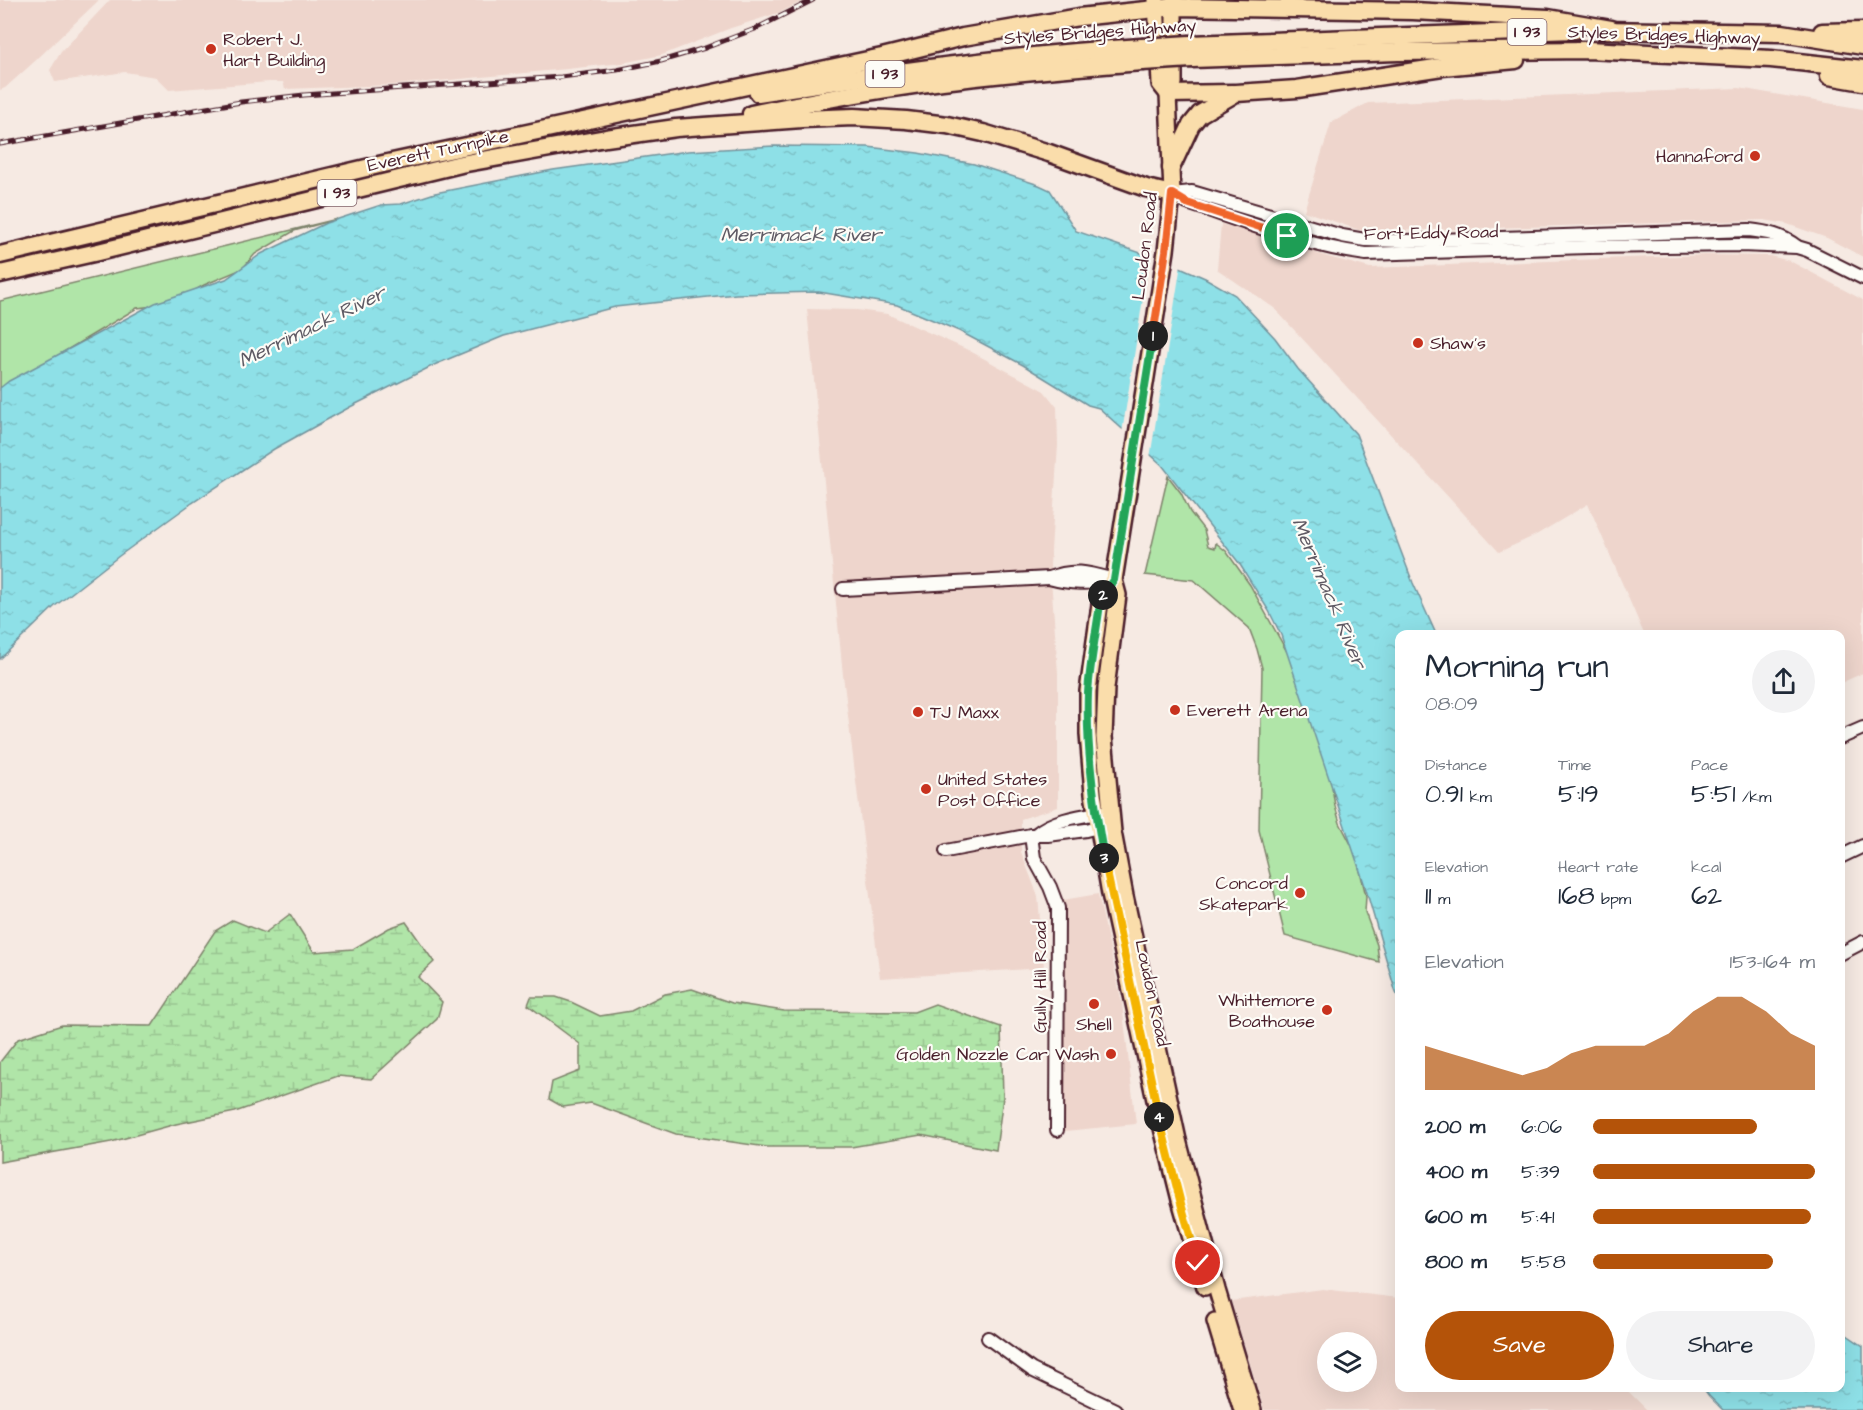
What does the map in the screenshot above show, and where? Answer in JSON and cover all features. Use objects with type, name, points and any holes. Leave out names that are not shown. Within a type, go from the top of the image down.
[{"type":"highway","points":[[630,110],[882,57],[963,37],[1157,4],[1413,11],[1548,18],[1611,29]]},
{"type":"highway","name":"Styles Bridges Highway","points":[[676,128],[902,86],[1142,54],[1611,29],[1782,33],[1863,46]]},
{"type":"highway","points":[[1782,33],[1863,31]]},
{"type":"highway","name":"Styles Bridges Highway","points":[[1191,51],[1639,51],[1771,59],[1863,69]]},
{"type":"highway","points":[[1167,94],[1297,89],[1442,67],[1639,51]]},
{"type":"highway","name":"Styles Bridges Highway","points":[[630,110],[938,66],[1059,52],[1142,54]]},
{"type":"highway","points":[[1771,59],[1813,73],[1863,82]]},
{"type":"highway","points":[[1171,168],[1191,125],[1200,114],[1236,93]]},
{"type":"highway","name":"Everett Turnpike","points":[[0,255],[383,164],[630,110]]},
{"type":"highway","points":[[676,128],[854,117],[947,125],[983,133],[1049,153],[1146,188],[1172,194]]},
{"type":"highway","name":"Everett Turnpike","points":[[0,274],[461,164],[676,128]]},
{"type":"main road","name":"Loudon Road","points":[[1157,4],[1160,84],[1167,94],[1172,194],[1166,251],[1114,580],[1101,597],[1088,691],[1088,734],[1093,795],[1104,819],[1125,896],[1180,1150],[1217,1290],[1253,1410]]},
{"type":"main road","name":"Loudon Road","points":[[1167,94],[1174,83],[1174,4]]},
{"type":"main road","name":"Loudon Road","points":[[1104,819],[1112,900],[1155,1100],[1180,1200],[1242,1410]]},
{"type":"street","name":"Fort Eddy Road","points":[[1172,194],[1187,203],[1287,236],[1366,254],[1588,247],[1760,245],[1797,247],[1830,260],[1863,278]]},
{"type":"street","points":[[843,590],[1049,578],[1065,572],[1086,573],[1114,580]]},
{"type":"street","points":[[1845,736],[1863,728]]},
{"type":"street","points":[[946,851],[1033,834],[1054,822],[1104,819]]},
{"type":"street","name":"Gully Hill Road","points":[[1033,834],[1034,858],[1050,887],[1058,908],[1058,1130]]},
{"type":"street","points":[[1845,854],[1863,846]]},
{"type":"street","points":[[1845,951],[1863,942]]},
{"type":"street","points":[[987,1338],[1032,1370],[1115,1410]]},
{"type":"shaded area","points":[[0,0],[99,0],[34,62],[0,90]]},
{"type":"shaded area","points":[[110,0],[805,0],[781,12],[731,28],[662,55],[622,63],[395,85],[285,89],[283,82],[269,82],[169,90],[156,77],[125,72],[55,82],[50,70],[61,52]]},
{"type":"shaded area","points":[[1739,88],[1863,109],[1863,257],[1827,238],[1787,224],[1764,220],[1386,231],[1359,230],[1304,211],[1331,123],[1368,103]]},
{"type":"shaded area","points":[[1221,224],[1370,268],[1706,255],[1770,256],[1790,261],[1863,300],[1863,673],[1845,681],[1845,630],[1642,630],[1588,504],[1536,535],[1499,552],[1274,308],[1217,269]]},
{"type":"shaded area","points":[[807,309],[857,310],[887,314],[968,350],[1044,391],[1057,407],[1058,445],[1050,565],[1058,673],[1058,807],[1021,819],[1021,852],[1038,896],[1044,968],[880,978],[843,675]]},
{"type":"shaded area","points":[[1098,894],[1122,1003],[1136,1124],[1065,1131],[1063,900]]},
{"type":"shaded area","points":[[1323,1289],[1395,1298],[1395,1392],[1629,1392],[1647,1410],[1264,1410],[1231,1301]]},
{"type":"green space","points":[[337,219],[294,231],[255,254],[242,269],[204,285],[171,304],[137,308],[0,390],[0,301]]},
{"type":"green space","points":[[1168,476],[1204,530],[1208,546],[1215,548],[1216,543],[1226,551],[1250,585],[1297,670],[1331,780],[1340,823],[1356,854],[1366,896],[1365,912],[1377,945],[1379,962],[1285,936],[1259,830],[1262,668],[1249,628],[1194,580],[1145,575]]},
{"type":"green space","points":[[290,914],[314,952],[353,949],[389,928],[406,922],[434,962],[418,977],[442,1002],[437,1019],[371,1079],[338,1076],[235,1112],[176,1124],[111,1142],[0,1162],[0,1062],[18,1039],[62,1025],[152,1026],[215,931],[233,920],[265,933]]},
{"type":"green space","points":[[692,989],[732,1003],[784,1011],[914,1012],[935,1004],[1001,1027],[1003,1097],[996,1150],[921,1135],[851,1147],[767,1147],[676,1134],[591,1103],[563,1107],[549,1099],[552,1082],[580,1071],[580,1044],[528,1005],[531,997],[556,997],[600,1016],[631,1011],[665,994]]},
{"type":"water","name":"Merrimack River","points":[[774,146],[868,147],[918,153],[974,164],[1039,185],[1050,190],[1076,231],[1173,264],[1235,295],[1275,338],[1298,369],[1356,434],[1413,583],[1434,630],[1395,630],[1395,990],[1365,886],[1281,635],[1239,563],[1162,465],[1099,408],[1088,405],[1023,365],[959,331],[897,305],[819,292],[736,294],[615,307],[504,336],[434,365],[350,407],[274,449],[192,503],[119,556],[55,606],[0,659],[0,388],[9,381],[155,303],[226,279],[261,254],[326,223],[381,205],[401,204],[435,193],[553,170],[688,151]]},
{"type":"water","points":[[1845,1334],[1863,1346],[1863,1410],[1723,1410],[1706,1392],[1845,1392]]},
{"type":"pier","points":[[1150,253],[1181,264],[1150,458],[1122,433]]},
{"type":"railway","points":[[0,144],[241,102],[304,95],[561,77],[617,70],[661,61],[705,48],[755,29],[813,0]]},
{"type":"place","name":"Robert J. Hart Building","points":[[211,49]]},
{"type":"place","name":"Hannaford","points":[[1755,156]]},
{"type":"place","name":"Shaw's","points":[[1418,343]]},
{"type":"place","name":"Everett Arena","points":[[1175,710]]},
{"type":"place","name":"TJ Maxx","points":[[918,712]]},
{"type":"place","name":"United States Post Office","points":[[926,789]]},
{"type":"place","name":"Concord Skatepark","points":[[1300,893]]},
{"type":"place","name":"Shell","points":[[1094,1004]]},
{"type":"place","name":"Whittemore Boathouse","points":[[1327,1010]]},
{"type":"place","name":"Golden Nozzle Car Wash","points":[[1111,1054]]},
{"type":"route","points":[[1198,1263],[1155,1100],[1110,894],[1093,795],[1088,734],[1088,691],[1101,597],[1114,580],[1121,544],[1166,251],[1172,194],[1187,203],[1287,236]]}]
